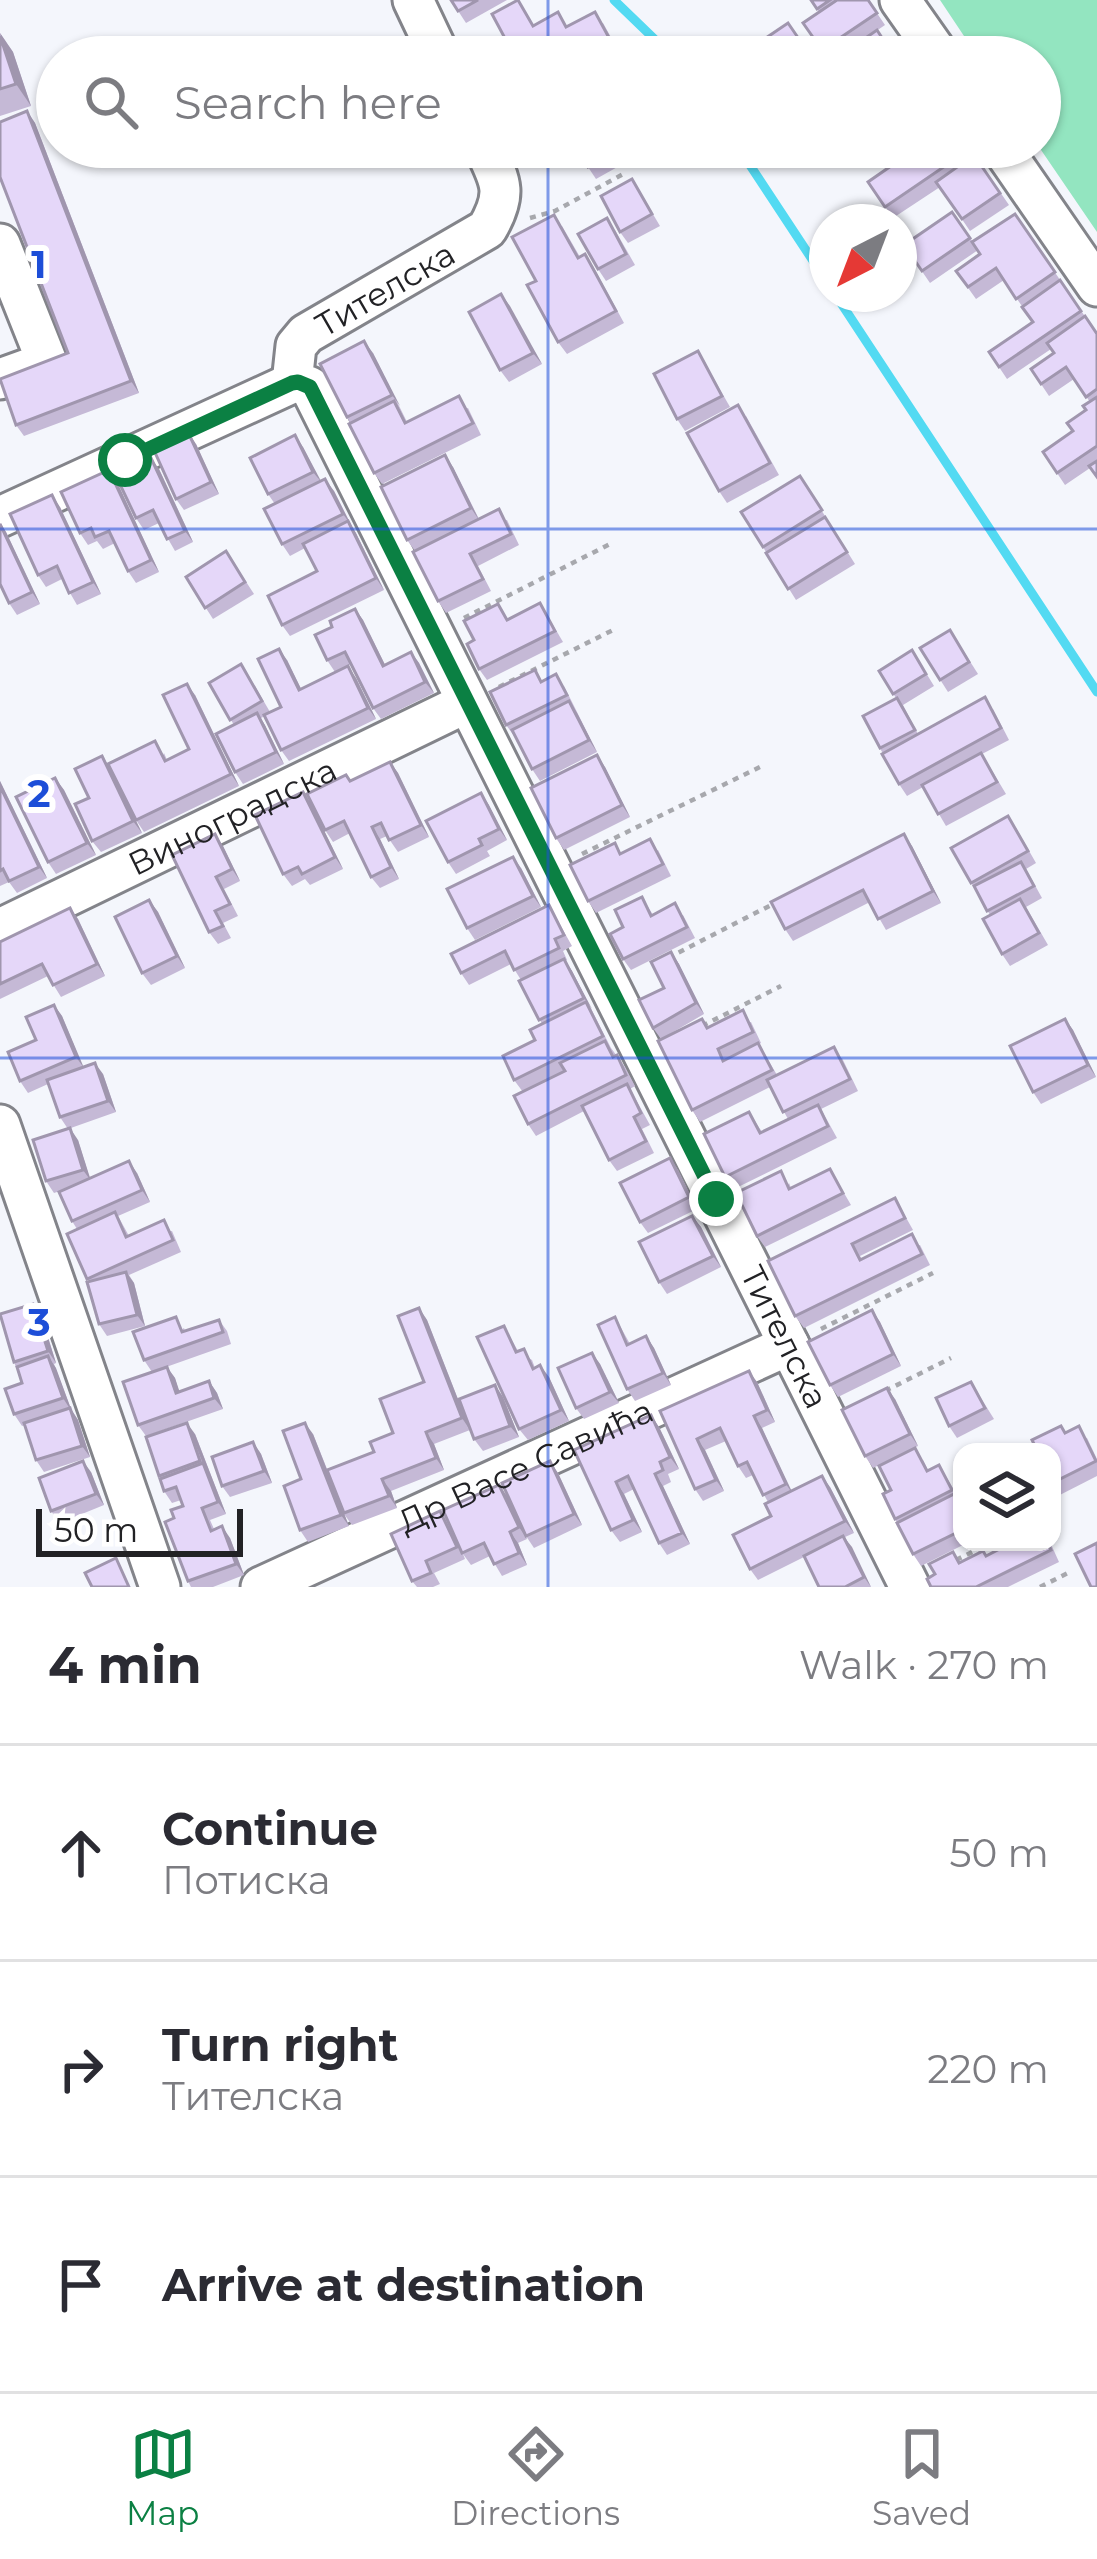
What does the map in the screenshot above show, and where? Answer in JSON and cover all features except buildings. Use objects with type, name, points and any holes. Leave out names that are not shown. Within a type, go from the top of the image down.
[{"type":"street","points":[[412,0],[430,36]]},
{"type":"street","points":[[900,0],[925,36]]},
{"type":"street","name":"Тителска","points":[[494,168],[501,183],[500,206],[488,229],[306,334],[296,346],[292,383],[310,387],[909,1586]]},
{"type":"street","points":[[1016,168],[1097,286]]},
{"type":"street","points":[[0,244],[47,362],[0,379]]},
{"type":"street","points":[[0,517],[292,383]]},
{"type":"street","name":"Виноградска","points":[[0,929],[466,703]]},
{"type":"street","points":[[0,1125],[160,1587]]},
{"type":"street","name":"Др Васе Савића","points":[[261,1587],[789,1345]]},
{"type":"path","points":[[488,229],[555,211],[627,172]]},
{"type":"path","points":[[432,634],[610,544]]},
{"type":"path","points":[[466,703],[617,628]]},
{"type":"path","points":[[550,870],[764,765]]},
{"type":"path","points":[[669,957],[789,896]]},
{"type":"path","points":[[702,1025],[781,986]]},
{"type":"path","points":[[789,1345],[933,1274]]},
{"type":"path","points":[[826,1420],[951,1358]]},
{"type":"path","points":[[909,1586],[976,1551]]},
{"type":"path","points":[[1040,1587],[1068,1573]]},
{"type":"green space","points":[[940,0],[1097,0],[1097,232],[1053,168],[1061,168],[1061,36],[964,36]]},
{"type":"waterway","points":[[614,0],[651,36]]},
{"type":"waterway","points":[[752,168],[809,255]]},
{"type":"waterway","points":[[847,312],[1097,692]]},
{"type":"route","points":[[125,460],[292,383],[310,387],[716,1199]]}]
